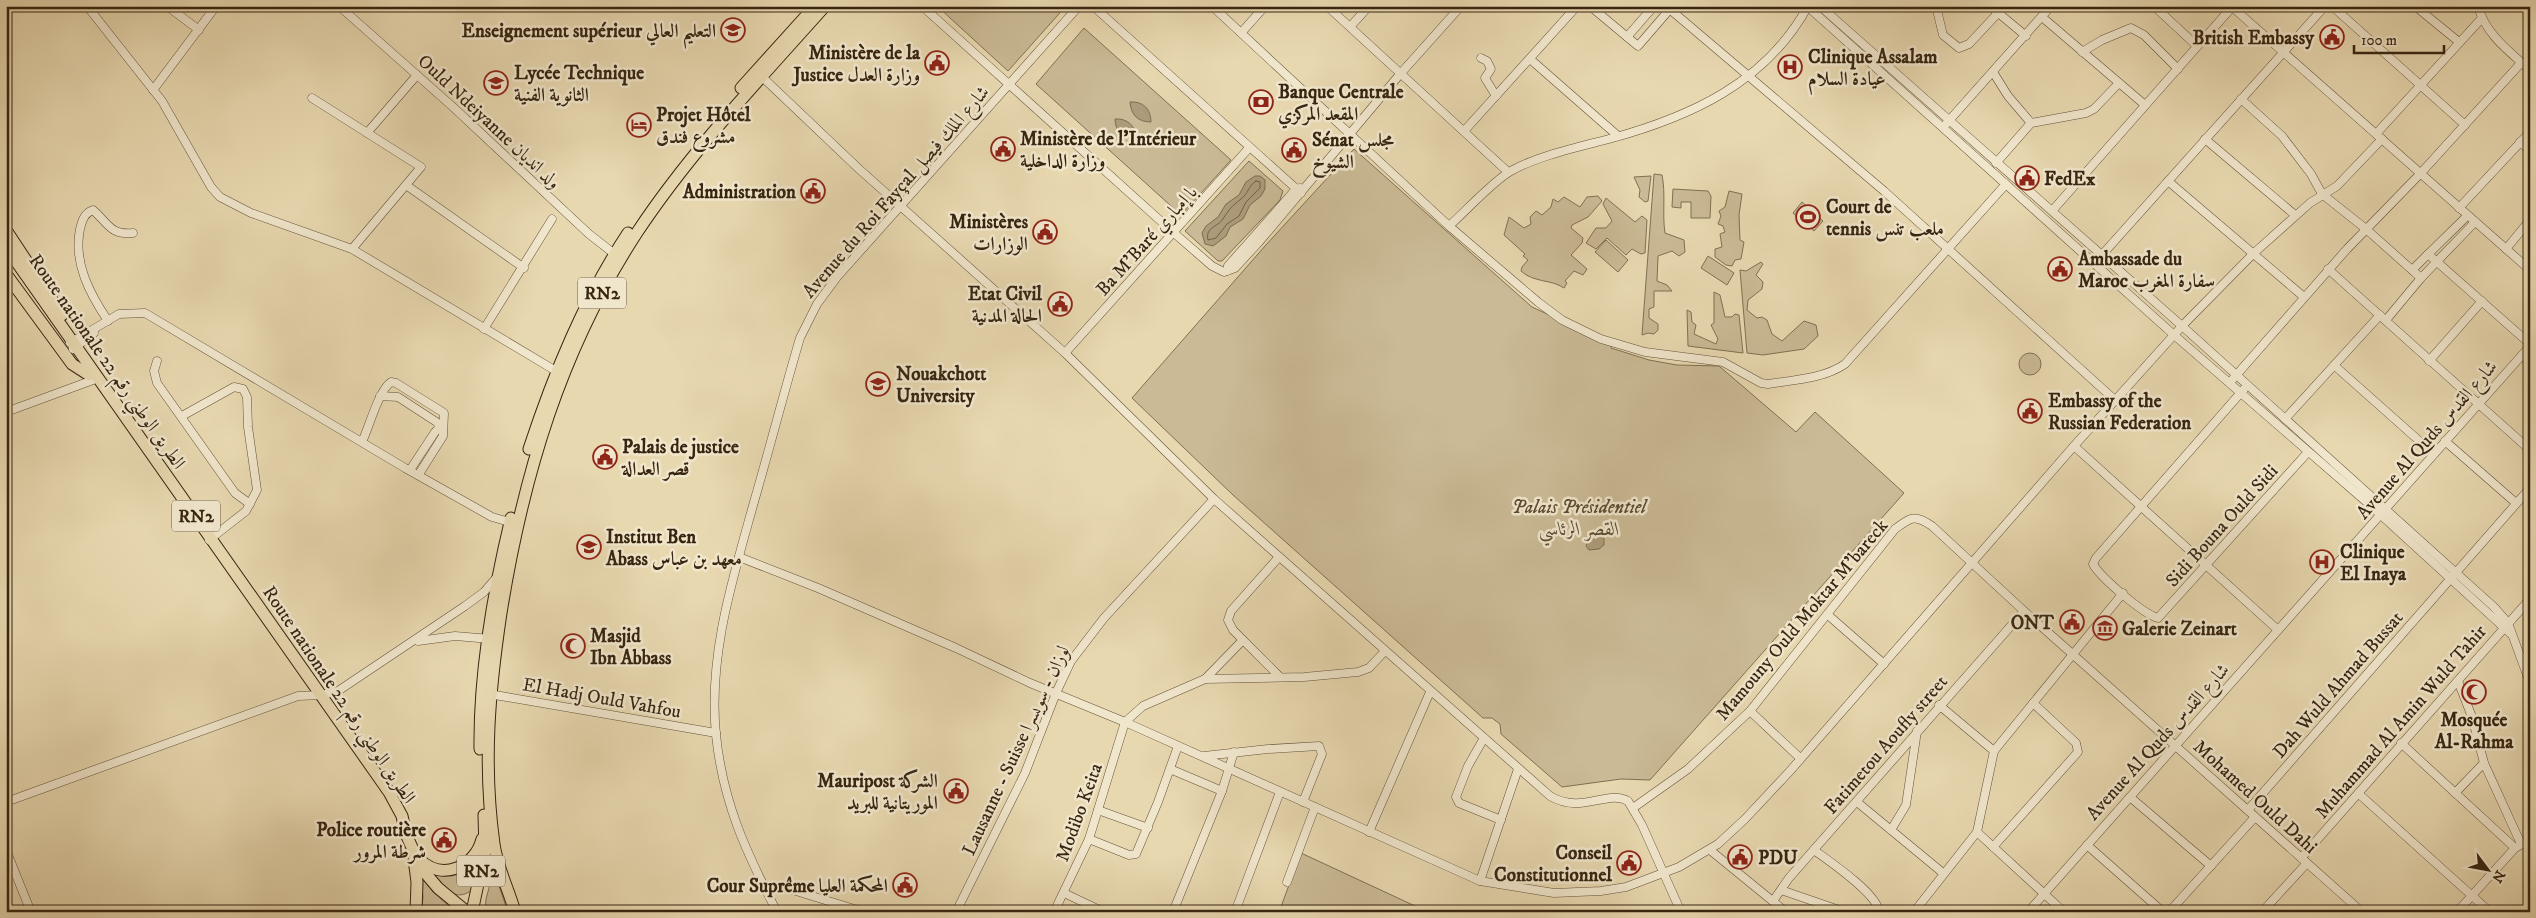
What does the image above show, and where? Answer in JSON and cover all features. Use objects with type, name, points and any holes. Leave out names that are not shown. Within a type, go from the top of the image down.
[{"type":"highway","name":"RN2","points":[[472,912],[485,851],[480,770],[486,694],[503,574],[528,453],[556,371],[582,312],[618,256],[671,184],[815,6]]},
{"type":"highway","name":"RN2","points":[[759,73],[825,6]]},
{"type":"highway","points":[[6,230],[64,317],[72,344]]},
{"type":"highway","name":"Route nationale 22 الطريق الوطني رقم","points":[[6,247],[317,695],[389,792],[402,816],[412,850]]},
{"type":"highway","name":"RN2","points":[[514,523],[535,454],[564,375],[618,256]]},
{"type":"highway","name":"Route nationale 22 الطريق الوطني رقم","points":[[6,257],[72,344],[91,378],[209,540]]},
{"type":"highway","points":[[6,274],[72,364],[91,378]]},
{"type":"highway","name":"RN2","points":[[479,912],[495,848],[487,770],[486,694]]},
{"type":"highway","points":[[412,850],[422,862],[433,868],[446,870],[458,868],[474,857],[485,829]]},
{"type":"highway","points":[[495,848],[515,912]]},
{"type":"highway","name":"RN2","points":[[412,850],[417,882],[416,912]]},
{"type":"highway","name":"RN2","points":[[412,850],[429,879],[467,912]]},
{"type":"street","points":[[87,6],[153,90],[211,188],[220,197],[251,213],[352,249],[556,371]]},
{"type":"street","points":[[167,6],[199,30]]},
{"type":"street","points":[[153,90],[216,6]]},
{"type":"street","name":"Ould Ndeiyanne ولد انديان","points":[[339,6],[417,75],[589,234],[618,256]]},
{"type":"street","points":[[922,6],[1174,233],[1216,268],[1227,272],[1228,266],[1350,134],[1461,6]]},
{"type":"street","name":"Avenue du Roi Fayçal شارع الملك فيصل","points":[[777,912],[742,842],[732,815],[721,768],[716,733],[715,684],[719,638],[739,557],[795,356],[808,320],[837,277],[1078,6]]},
{"type":"street","points":[[1093,6],[1249,148],[1300,189]]},
{"type":"street","points":[[1212,6],[1449,226],[1538,302],[1588,334],[1659,355],[1718,360],[1754,381],[1768,384],[1828,373],[1845,364],[2006,184]]},
{"type":"street","points":[[1241,33],[1265,6]]},
{"type":"street","points":[[1327,6],[1465,130],[1508,172]]},
{"type":"street","points":[[1350,27],[1369,6]]},
{"type":"street","points":[[1465,130],[1577,6]]},
{"type":"street","points":[[1590,6],[1639,46],[1668,8],[1949,249],[2116,401]]},
{"type":"street","points":[[1627,37],[1654,6]]},
{"type":"street","points":[[1449,226],[1508,172],[1562,152],[1618,136],[1712,100],[1748,78],[1788,38],[1808,6],[1946,124],[1996,162],[2286,420],[2506,626],[2529,678]]},
{"type":"street","points":[[1820,6],[1946,124],[2006,184],[2174,335],[2308,452],[2383,512]]},
{"type":"street","points":[[1936,6],[1942,35],[1959,48],[1969,44],[1998,13]]},
{"type":"street","points":[[1990,6],[2026,36]]},
{"type":"street","points":[[1946,124],[2051,6]]},
{"type":"street","points":[[2154,6],[2197,46]]},
{"type":"street","points":[[2101,256],[2325,6]]},
{"type":"street","points":[[2332,6],[2465,125]]},
{"type":"street","points":[[2415,6],[2459,42]]},
{"type":"street","points":[[2478,6],[2482,18],[2496,39],[2529,69]]},
{"type":"street","points":[[2052,211],[2232,7],[2530,270]]},
{"type":"street","points":[[2042,17],[2145,106]]},
{"type":"street","points":[[739,557],[818,588],[1125,722],[1480,881],[1526,890],[1566,894],[1626,887],[1663,874],[1710,850],[1745,819],[2182,326],[2254,253],[2295,215],[2322,194],[2337,186],[2349,175],[2420,85],[2482,18]]},
{"type":"street","points":[[2082,52],[2102,40],[2130,28],[2144,35],[2178,68]]},
{"type":"street","points":[[1481,58],[1487,61],[1491,69],[1485,78],[1496,96]]},
{"type":"street","points":[[1530,59],[1618,136]]},
{"type":"street","points":[[2229,383],[2328,270],[2420,174],[2521,63]]},
{"type":"street","points":[[1993,72],[2008,96],[2031,123]]},
{"type":"street","points":[[759,73],[859,169],[1065,353],[1214,498],[1430,692],[1550,796],[1566,804],[1619,798],[1628,801],[1681,912]]},
{"type":"street","points":[[368,133],[417,75]]},
{"type":"street","points":[[1996,162],[2031,123],[2086,113],[2094,109],[2119,83]]},
{"type":"street","points":[[312,98],[421,167],[352,249]]},
{"type":"street","points":[[2241,99],[2282,136],[2311,174],[2322,194],[2366,229],[2421,278]]},
{"type":"street","points":[[2459,208],[2530,132]]},
{"type":"street","points":[[2205,139],[2295,215]]},
{"type":"street","points":[[2520,142],[2530,151]]},
{"type":"street","name":"Ba M'Baré با إمباري","points":[[1065,353],[1249,148]]},
{"type":"street","points":[[2168,181],[2304,297]]},
{"type":"street","points":[[406,185],[524,268]]},
{"type":"street","points":[[106,322],[94,300],[81,268],[77,243],[82,220],[92,210],[114,232],[133,234]]},
{"type":"street","points":[[2412,270],[2467,216]]},
{"type":"street","points":[[484,329],[524,268],[552,219]]},
{"type":"street","points":[[2506,248],[2530,220]]},
{"type":"street","points":[[2286,420],[2335,366],[2475,222]]},
{"type":"street","points":[[2428,254],[2530,345]]},
{"type":"street","points":[[2328,270],[2430,360],[2477,405],[2530,450]]},
{"type":"street","points":[[2430,360],[2482,301]]},
{"type":"street","points":[[72,344],[106,322],[126,312],[145,313],[153,316],[410,470],[492,517],[514,523]]},
{"type":"street","name":"Avenue Al Quds شارع القدس","points":[[2028,912],[2530,345]]},
{"type":"street","points":[[2522,355],[2530,362]]},
{"type":"street","points":[[157,361],[154,371],[157,382],[234,493],[250,504]]},
{"type":"street","points":[[2335,366],[2434,454]]},
{"type":"street","points":[[6,412],[91,378]]},
{"type":"street","points":[[362,442],[380,396],[387,385],[392,382],[396,383],[444,412],[442,436],[418,474]]},
{"type":"street","points":[[1914,912],[1977,832],[1994,751],[2122,593],[2093,564],[2096,558],[2247,386]]},
{"type":"street","points":[[182,416],[227,389],[234,387],[243,389],[247,397],[250,443],[257,490],[250,504],[209,540]]},
{"type":"street","points":[[380,396],[398,397],[442,426]]},
{"type":"street","points":[[410,470],[442,426]]},
{"type":"street","points":[[2446,441],[2516,503]]},
{"type":"street","points":[[2074,446],[2278,630]]},
{"type":"street","name":"Sidi Bouna Ould Sidi","points":[[2122,593],[2147,614],[2158,618],[2308,452]]},
{"type":"street","name":"Dah Wuld Ahmad Bussat","points":[[2248,810],[2530,488]]},
{"type":"street","name":"Lausanne - Suisse لوزان - سويسرا","points":[[956,912],[1025,773],[1056,693],[1086,638],[1214,498]]},
{"type":"street","name":"Mamouny Ould Moktar M'bareck","points":[[1633,808],[1688,769],[1750,711],[1828,616],[1895,529],[1908,519],[1920,518],[1932,526],[1972,563]]},
{"type":"street","points":[[1279,557],[1228,616],[1230,625],[1279,676]]},
{"type":"street","name":"Mohamed Ould Dahi","points":[[1972,563],[2362,912]]},
{"type":"street","points":[[6,802],[298,696],[317,695],[346,686],[480,595],[503,574]]},
{"type":"street","name":"Muhammad Al Amin Wuld Tahir","points":[[2262,912],[2401,743],[2530,598]]},
{"type":"street","name":"Fatimetou Aoufly street","points":[[1773,901],[1814,850],[1858,802],[1916,732],[2024,611]]},
{"type":"street","points":[[1828,616],[1884,664]]},
{"type":"street","points":[[413,642],[441,636],[493,639]]},
{"type":"street","points":[[1205,679],[1243,640]]},
{"type":"street","points":[[1125,722],[1143,706],[1205,679],[1304,676],[1358,672],[1369,668],[1385,651]]},
{"type":"street","points":[[2458,681],[2472,717],[2484,763],[2518,846]]},
{"type":"street","points":[[1369,832],[1430,692]]},
{"type":"street","name":"El Hadj Ould Vahfou","points":[[486,694],[716,733]]},
{"type":"street","points":[[1993,846],[2078,752],[2076,743],[2033,703]]},
{"type":"street","points":[[1940,705],[1994,751]]},
{"type":"street","points":[[1750,711],[1800,758]]},
{"type":"street","name":"Modibo Keita","points":[[1054,912],[1089,838],[1125,722]]},
{"type":"street","points":[[1891,830],[1908,800],[1916,732]]},
{"type":"street","points":[[1484,738],[1474,753],[1456,797],[1459,803],[1502,820]]},
{"type":"street","points":[[2401,743],[2455,793],[2518,846]]},
{"type":"street","points":[[1089,838],[1133,856],[1139,852],[1178,746]]},
{"type":"street","points":[[1202,756],[1307,746],[1322,748],[1322,754],[1304,802]]},
{"type":"street","points":[[1173,912],[1222,791],[1234,752]]},
{"type":"street","points":[[2455,793],[2484,763]]},
{"type":"street","points":[[1170,769],[1222,791]]},
{"type":"street","points":[[1480,881],[1518,769]]},
{"type":"street","points":[[1236,912],[1280,792]]},
{"type":"street","points":[[2358,794],[2490,912]]},
{"type":"street","points":[[2130,797],[2211,866]]},
{"type":"street","points":[[1858,802],[1943,873]]},
{"type":"street","points":[[1287,882],[1316,807]]},
{"type":"street","points":[[1098,810],[1148,828]]},
{"type":"street","points":[[2169,912],[2255,817]]},
{"type":"street","points":[[1977,832],[2064,912]]},
{"type":"street","points":[[2456,912],[2518,846],[2530,840]]},
{"type":"street","points":[[2087,845],[2163,912]]},
{"type":"street","points":[[6,850],[31,912]]},
{"type":"street","points":[[1710,850],[1786,912]]},
{"type":"street","points":[[1814,850],[1863,889],[1876,903],[1878,912]]},
{"type":"street","points":[[763,885],[783,888],[864,912]]},
{"type":"street","points":[[1781,890],[1845,912]]},
{"type":"street","points":[[1064,892],[1104,912]]},
{"type":"green space","points":[[937,6],[1066,6],[1008,71]]},
{"type":"green space","points":[[1084,28],[1231,160],[1181,215],[1036,84]]},
{"type":"green space","name":"Palais Présidentiel القصر الرئاسي","points":[[1354,149],[1532,307],[1612,344],[1611,348],[1649,360],[1677,365],[1719,366],[1796,432],[1815,412],[1904,493],[1650,780],[1621,779],[1562,787],[1501,734],[1500,724],[1492,718],[1483,718],[1233,495],[1132,398],[1265,246]]},
{"type":"green space","points":[[1249,161],[1283,191],[1280,200],[1222,261],[1218,261],[1185,231]]},
{"type":"green space","points":[[1654,174],[1662,175],[1665,233],[1684,240],[1685,252],[1679,256],[1672,251],[1658,256],[1657,281],[1667,285],[1672,291],[1654,291],[1654,307],[1649,309],[1649,318],[1658,324],[1658,330],[1654,334],[1642,335]]},
{"type":"green space","points":[[1651,176],[1648,201],[1645,202],[1639,197],[1640,190],[1634,177]]},
{"type":"green space","points":[[1673,189],[1708,191],[1711,196],[1710,218],[1691,218],[1691,202],[1681,202],[1681,208],[1672,207]]},
{"type":"green space","points":[[1729,191],[1742,194],[1739,215],[1740,240],[1744,242],[1741,259],[1735,260],[1732,266],[1726,265],[1715,257],[1715,249],[1722,247],[1720,234],[1725,232],[1723,226],[1718,224],[1721,216],[1719,211],[1725,207]]},
{"type":"green space","points":[[1598,196],[1602,201],[1588,217],[1572,225],[1571,228],[1583,238],[1582,243],[1571,255],[1587,269],[1583,275],[1574,271],[1565,281],[1567,283],[1564,288],[1554,283],[1531,277],[1521,271],[1528,260],[1523,256],[1525,254],[1504,235],[1509,217],[1524,228],[1531,224],[1530,217],[1536,211],[1542,215],[1551,207],[1553,199],[1558,202],[1564,197],[1580,207],[1587,197]]},
{"type":"green space","points":[[1606,198],[1635,222],[1642,216],[1647,220],[1645,253],[1641,254],[1632,249],[1626,255],[1607,238],[1596,249],[1586,243],[1596,228],[1606,228],[1612,221],[1603,204]]},
{"type":"green space","name":"Court de tennis ملعب تنس","points":[[1802,202],[1823,221],[1814,231],[1793,213]]},
{"type":"green space","points":[[1606,240],[1628,260],[1618,272],[1595,252]]},
{"type":"green space","points":[[1708,256],[1734,273],[1727,285],[1701,268]]},
{"type":"green space","points":[[1761,262],[1763,264],[1756,275],[1763,282],[1762,289],[1748,300],[1747,310],[1757,318],[1762,317],[1767,320],[1772,334],[1782,341],[1804,321],[1816,325],[1818,336],[1804,349],[1763,355],[1747,353],[1740,270],[1746,271]]},
{"type":"green space","points":[[1714,292],[1720,295],[1725,317],[1732,317],[1735,314],[1739,315],[1743,353],[1688,346],[1687,310],[1691,312],[1692,322],[1696,325],[1694,334],[1716,344],[1718,339],[1711,325],[1714,323]]},
{"type":"green space","points":[[2030,353],[2040,360],[2041,364],[2034,374],[2030,375],[2020,368],[2019,364],[2026,354]]},
{"type":"green space","points":[[1301,853],[1428,912],[1279,912]]},
{"type":"green space","points":[[479,858],[473,889],[460,895],[449,891],[430,872]]},
{"type":"green space","points":[[496,862],[499,886],[508,912],[485,912],[486,899]]},
{"type":"green space","points":[[420,875],[433,892],[456,912],[421,912],[423,897]]},
{"type":"water","points":[[1130,102],[1142,104],[1150,113],[1151,122],[1142,121],[1136,117]]},
{"type":"water","points":[[1115,119],[1127,121],[1133,126],[1136,138],[1121,134],[1115,124]]},
{"type":"water","points":[[1255,176],[1260,176],[1265,180],[1265,189],[1261,196],[1250,205],[1243,219],[1230,227],[1226,236],[1213,246],[1205,244],[1202,233],[1206,226],[1218,217],[1226,204],[1239,195],[1246,182]]},
{"type":"water","points":[[1598,531],[1604,532],[1604,545],[1599,549],[1589,550],[1586,546],[1589,538]]},
{"type":"place","name":"Enseignement supérieur التعليم العالي","points":[[733,30]]},
{"type":"place","name":"British Embassy","points":[[2332,37]]},
{"type":"place","name":"Ministère de la Justice وزارة العدل","points":[[937,63]]},
{"type":"place","name":"Clinique Assalam عيادة السلام","points":[[1790,67]]},
{"type":"place","name":"Lycée Technique الثانوية الفنية","points":[[496,83]]},
{"type":"place","name":"Banque Centrale المقعد المركزي","points":[[1261,102]]},
{"type":"place","name":"Projet Hôtel مشروع فندق","points":[[639,125]]},
{"type":"place","name":"Ministère de l'Intérieur وزارة الداخلية","points":[[1003,149]]},
{"type":"place","name":"Sénat مجلس الشيوخ","points":[[1294,150]]},
{"type":"place","name":"FedEx","points":[[2027,178]]},
{"type":"place","name":"Administration","points":[[813,191]]},
{"type":"place","name":"Court de tennis ملعب تنس","points":[[1808,217]]},
{"type":"place","name":"Ministères الوزارات","points":[[1045,232]]},
{"type":"place","name":"Ambassade du Maroc سفارة المغرب","points":[[2060,269]]},
{"type":"place","name":"Etat Civil الحالة المدنية","points":[[1060,304]]},
{"type":"place","name":"Nouakchott University","points":[[878,384]]},
{"type":"place","name":"Embassy of the Russian Federation","points":[[2030,411]]},
{"type":"place","name":"Palais de justice قصر العدالة","points":[[605,457]]},
{"type":"place","name":"Institut Ben Abass معهد بن عباس","points":[[589,547]]},
{"type":"place","name":"Clinique El Inaya","points":[[2322,562]]},
{"type":"place","name":"ONT","points":[[2072,622]]},
{"type":"place","name":"Galerie Zeinart","points":[[2105,628]]},
{"type":"place","name":"Masjid Ibn Abbass","points":[[573,646]]},
{"type":"place","name":"Mosquée Al-Rahma","points":[[2474,692]]},
{"type":"place","name":"Mauripost الشركة الموريتانية للبريد","points":[[956,791]]},
{"type":"place","name":"Police routière شرطة المرور","points":[[444,840]]},
{"type":"place","name":"PDU","points":[[1740,857]]},
{"type":"place","name":"Conseil Constitutionnel","points":[[1629,863]]},
{"type":"place","name":"Cour Suprême المحكمة العليا","points":[[905,885]]}]
